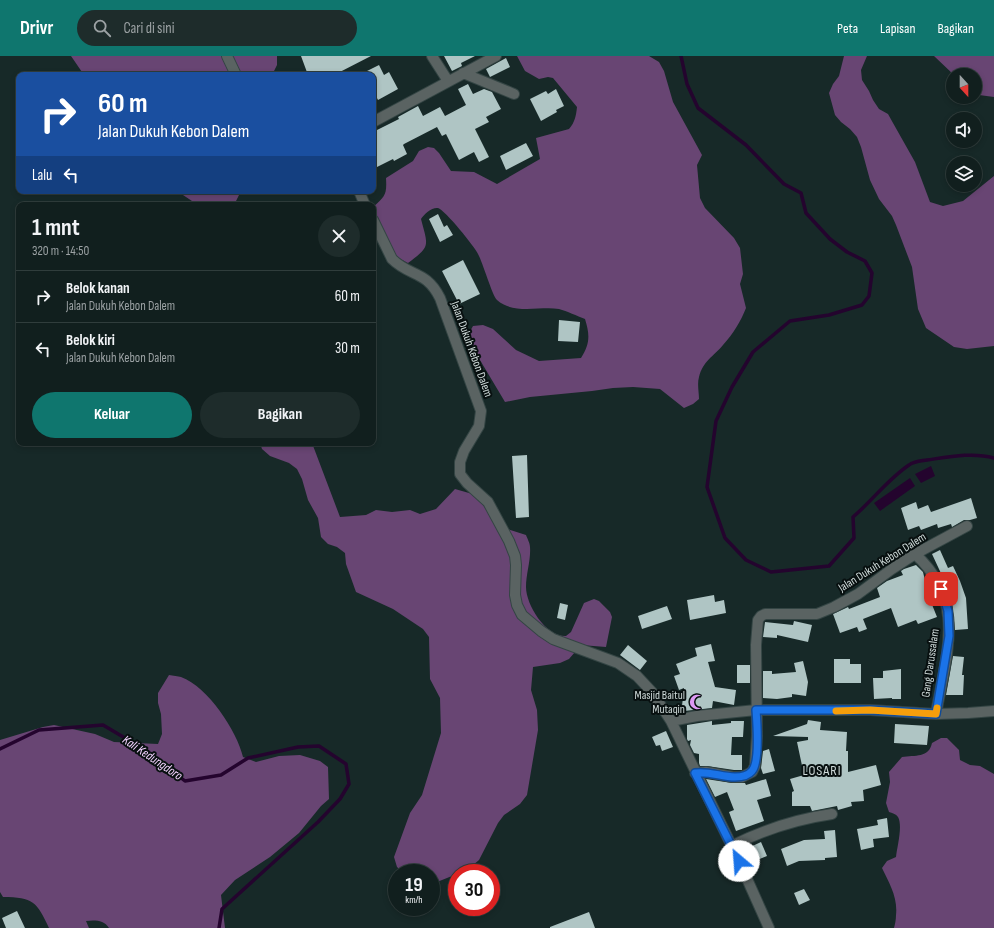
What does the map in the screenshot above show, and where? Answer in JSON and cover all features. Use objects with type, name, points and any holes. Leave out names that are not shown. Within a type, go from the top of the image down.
[{"type":"street","points":[[228,56],[235,72]]},
{"type":"street","points":[[432,56],[448,81]]},
{"type":"street","points":[[376,120],[496,56]]},
{"type":"street","points":[[463,74],[514,94]]},
{"type":"street","name":"Jalan Dukuh Kebon Dalem","points":[[376,226],[392,259],[397,264],[423,276],[435,288],[440,298],[481,411],[479,426],[464,451],[460,462],[460,474],[467,483],[488,502],[509,541],[515,556],[516,595],[522,615],[540,631],[553,638],[608,659],[626,668],[637,676],[652,692],[671,721],[769,928]]},
{"type":"street","name":"Jalan Dukuh Kebon Dalem","points":[[695,773],[706,772],[733,777],[742,777],[752,772],[755,766],[756,645],[758,620],[761,616],[765,614],[817,614],[834,607],[858,594],[892,569],[916,554],[967,526]]},
{"type":"street","name":"Gang Darussalam","points":[[916,554],[932,572],[941,589],[948,611],[949,636],[936,714]]},
{"type":"street","points":[[671,721],[697,716],[756,710],[870,710],[936,714],[994,711]]},
{"type":"street","points":[[731,846],[747,838],[801,820],[832,814]]},
{"type":"shaded area","points":[[71,56],[277,56],[277,65],[274,72],[82,72]]},
{"type":"shaded area","points":[[517,56],[649,56],[659,62],[664,71],[673,102],[702,155],[697,165],[700,198],[705,208],[734,238],[740,248],[743,274],[740,284],[746,308],[739,323],[730,336],[703,367],[698,380],[699,399],[693,404],[684,408],[660,389],[633,387],[530,397],[505,402],[471,345],[468,335],[473,326],[483,325],[493,329],[516,350],[539,361],[581,358],[588,344],[588,330],[585,319],[559,309],[519,309],[504,305],[497,300],[476,250],[453,222],[442,210],[438,208],[428,211],[421,219],[426,245],[421,253],[408,263],[395,254],[381,231],[376,219],[376,204],[384,195],[386,178],[413,161],[419,151],[428,147],[434,148],[451,171],[474,172],[497,184],[540,159],[536,138],[569,129],[575,119],[577,107],[553,78],[548,77],[539,79],[525,71]]},
{"type":"shaded area","points":[[844,56],[867,56],[861,70],[862,80],[879,109],[888,114],[915,162],[930,202],[943,206],[963,201],[974,192],[982,192],[982,186],[994,176],[994,346],[967,349],[954,347],[926,328],[918,309],[912,267],[896,225],[892,216],[879,199],[870,180],[857,137],[835,115],[829,93],[839,76]]},
{"type":"shaded area","points":[[934,56],[994,56],[994,97],[982,95],[982,68],[947,68]]},
{"type":"shaded area","points":[[182,194],[240,194],[236,202],[194,202]]},
{"type":"shaded area","points":[[261,446],[313,446],[340,517],[366,515],[376,510],[392,512],[410,510],[420,514],[436,509],[455,489],[476,495],[498,526],[526,535],[530,544],[526,582],[527,594],[533,611],[545,626],[559,635],[566,636],[571,632],[584,603],[594,599],[599,601],[610,612],[612,617],[606,647],[581,645],[569,659],[560,663],[533,667],[531,690],[537,710],[538,730],[527,795],[520,804],[504,815],[498,823],[479,860],[474,864],[448,864],[448,878],[440,881],[440,864],[396,864],[394,857],[410,813],[422,795],[441,733],[440,698],[430,679],[429,637],[423,629],[393,609],[356,592],[346,564],[345,553],[337,547],[328,544],[321,537],[318,518],[308,500],[302,479],[297,469],[289,463],[270,456],[262,449]]},
{"type":"shaded area","points":[[931,466],[935,476],[921,483],[915,474]]},
{"type":"shaded area","points":[[910,478],[915,486],[880,511],[874,503]]},
{"type":"shaded area","points":[[169,675],[181,677],[191,682],[211,700],[220,711],[235,735],[243,757],[256,762],[279,756],[300,755],[320,761],[328,767],[329,799],[321,806],[299,833],[270,857],[235,880],[221,895],[225,928],[109,928],[105,923],[99,921],[86,921],[89,928],[49,928],[41,912],[33,903],[21,898],[3,897],[0,892],[0,740],[54,725],[95,734],[114,742],[158,744],[162,734],[158,693]]},
{"type":"shaded area","points":[[941,738],[947,738],[959,750],[960,760],[970,765],[980,766],[994,774],[994,928],[894,928],[896,902],[882,868],[887,861],[896,857],[900,831],[898,817],[889,812],[886,803],[890,782],[889,772],[902,757],[921,755],[928,751],[932,743]]},
{"type":"building","points":[[301,56],[371,56],[340,72],[307,72]]},
{"type":"building","points":[[444,56],[475,56],[461,63],[462,66],[452,71]]},
{"type":"building","points":[[506,58],[510,67],[490,77],[486,69]]},
{"type":"building","points":[[379,65],[384,75],[389,72],[398,89],[378,100],[376,96],[376,72],[365,72]]},
{"type":"building","points":[[468,84],[473,94],[484,89],[492,92],[501,109],[486,117],[489,122],[475,129],[489,157],[479,162],[474,152],[459,160],[446,134],[442,136],[437,127],[404,144],[403,145],[407,154],[394,161],[393,159],[377,167],[376,130],[399,119],[398,117],[418,106],[423,116],[440,107],[445,116],[466,105],[458,89]]},
{"type":"building","points":[[556,89],[564,106],[556,110],[557,112],[541,121],[530,99],[546,91],[548,94]]},
{"type":"building","points":[[526,143],[533,156],[506,170],[500,156]]},
{"type":"building","points":[[438,214],[444,227],[447,225],[453,235],[440,242],[429,219]]},
{"type":"building","points":[[463,260],[480,294],[459,304],[442,271]]},
{"type":"building","points":[[559,320],[580,322],[578,342],[558,341]]},
{"type":"building","points":[[527,455],[529,517],[516,518],[512,456]]},
{"type":"building","points":[[971,498],[977,518],[964,520],[952,527],[951,524],[938,528],[937,524],[921,530],[919,526],[908,530],[901,508],[916,502],[918,509],[928,505],[931,512]]},
{"type":"building","points":[[940,550],[948,568],[953,566],[960,581],[966,598],[968,629],[955,630],[951,594],[947,581],[945,582],[932,554]]},
{"type":"building","points":[[916,565],[923,572],[929,597],[937,617],[918,624],[916,620],[898,627],[891,608],[863,619],[867,629],[859,632],[857,627],[840,633],[833,614],[848,607],[849,609],[880,597],[877,588],[887,581],[903,575],[901,571],[904,569]]},
{"type":"building","points":[[714,595],[715,602],[724,600],[726,613],[690,620],[687,600]]},
{"type":"building","points":[[560,603],[568,605],[565,620],[557,618]]},
{"type":"building","points":[[667,606],[672,619],[642,629],[638,616]]},
{"type":"building","points":[[794,621],[812,625],[808,642],[777,635],[777,638],[763,637],[765,622],[793,625]]},
{"type":"building","points":[[711,644],[715,661],[708,662],[715,687],[736,690],[734,705],[713,701],[712,708],[684,711],[685,707],[682,706],[684,688],[679,690],[674,676],[680,674],[676,664],[697,656],[695,648]]},
{"type":"building","points":[[628,645],[647,661],[640,670],[620,655]]},
{"type":"building","points":[[953,656],[964,657],[962,675],[964,675],[963,695],[946,695]]},
{"type":"building","points":[[834,659],[850,659],[850,664],[861,664],[861,683],[834,683]]},
{"type":"building","points":[[803,661],[808,682],[806,696],[792,694],[792,697],[777,699],[763,698],[763,671],[772,671],[772,674],[796,672],[794,663]]},
{"type":"building","points":[[737,665],[750,665],[750,683],[737,683]]},
{"type":"building","points":[[901,669],[901,699],[874,699],[873,678],[883,678],[883,671]]},
{"type":"building","points":[[808,720],[821,722],[820,730],[847,732],[846,751],[848,751],[848,772],[876,765],[881,785],[863,790],[864,801],[851,802],[852,806],[838,810],[837,806],[812,811],[810,806],[792,806],[792,792],[794,791],[790,779],[804,775],[797,742],[808,740],[808,737],[773,736],[807,724]]},
{"type":"building","points":[[712,721],[712,725],[731,723],[731,721],[744,721],[743,737],[732,737],[731,755],[742,755],[742,770],[700,766],[699,754],[694,753],[690,745],[691,740],[688,741],[687,739],[687,725]]},
{"type":"building","points":[[895,724],[929,726],[927,745],[894,743]]},
{"type":"building","points":[[666,731],[673,747],[662,751],[660,745],[656,746],[652,737]]},
{"type":"building","points":[[769,749],[775,771],[763,774],[761,768],[763,751]]},
{"type":"building","points":[[706,779],[732,783],[745,783],[746,785],[766,779],[771,796],[757,800],[764,821],[736,831],[729,812],[734,810],[727,792],[715,797]]},
{"type":"building","points":[[887,818],[889,837],[873,839],[874,847],[861,850],[857,829],[878,825],[877,820]]},
{"type":"building","points":[[835,830],[837,857],[825,858],[825,860],[799,861],[787,866],[781,849],[804,840],[825,839],[824,831]]},
{"type":"building","points":[[761,842],[767,856],[749,863],[744,850]]},
{"type":"building","points":[[804,889],[810,900],[799,905],[794,893]]},
{"type":"building","points":[[17,911],[25,928],[6,928],[2,918]]},
{"type":"building","points":[[589,912],[595,928],[550,928],[550,927]]},
{"type":"waterway","points":[[681,56],[687,84],[698,108],[746,145],[784,184],[801,193],[806,213],[830,239],[847,252],[865,261],[872,273],[869,296],[862,305],[829,315],[790,321],[753,352],[732,387],[716,421],[707,487],[725,538],[746,560],[771,572],[829,566],[854,538],[853,517],[894,477],[911,464],[920,461],[960,456],[978,455],[994,458]]},
{"type":"waterway","name":"Kali Kedungdoro","points":[[0,749],[39,730],[103,725],[147,751],[185,781],[221,775],[248,758],[298,747],[319,746],[346,764],[349,784],[340,799],[318,822],[222,909],[219,928]]},
{"type":"slow traffic","points":[[836,711],[870,710],[936,714],[937,708]]},
{"type":"place","name":"Masjid Baitul Mutaqin","points":[[697,702]]},
{"type":"district","name":"LOSARI","points":[[822,770]]},
{"type":"route","points":[[739,861],[695,773],[706,772],[733,777],[742,777],[752,772],[755,766],[756,756],[756,710],[870,710],[936,714],[949,636],[948,611],[941,589]]}]
